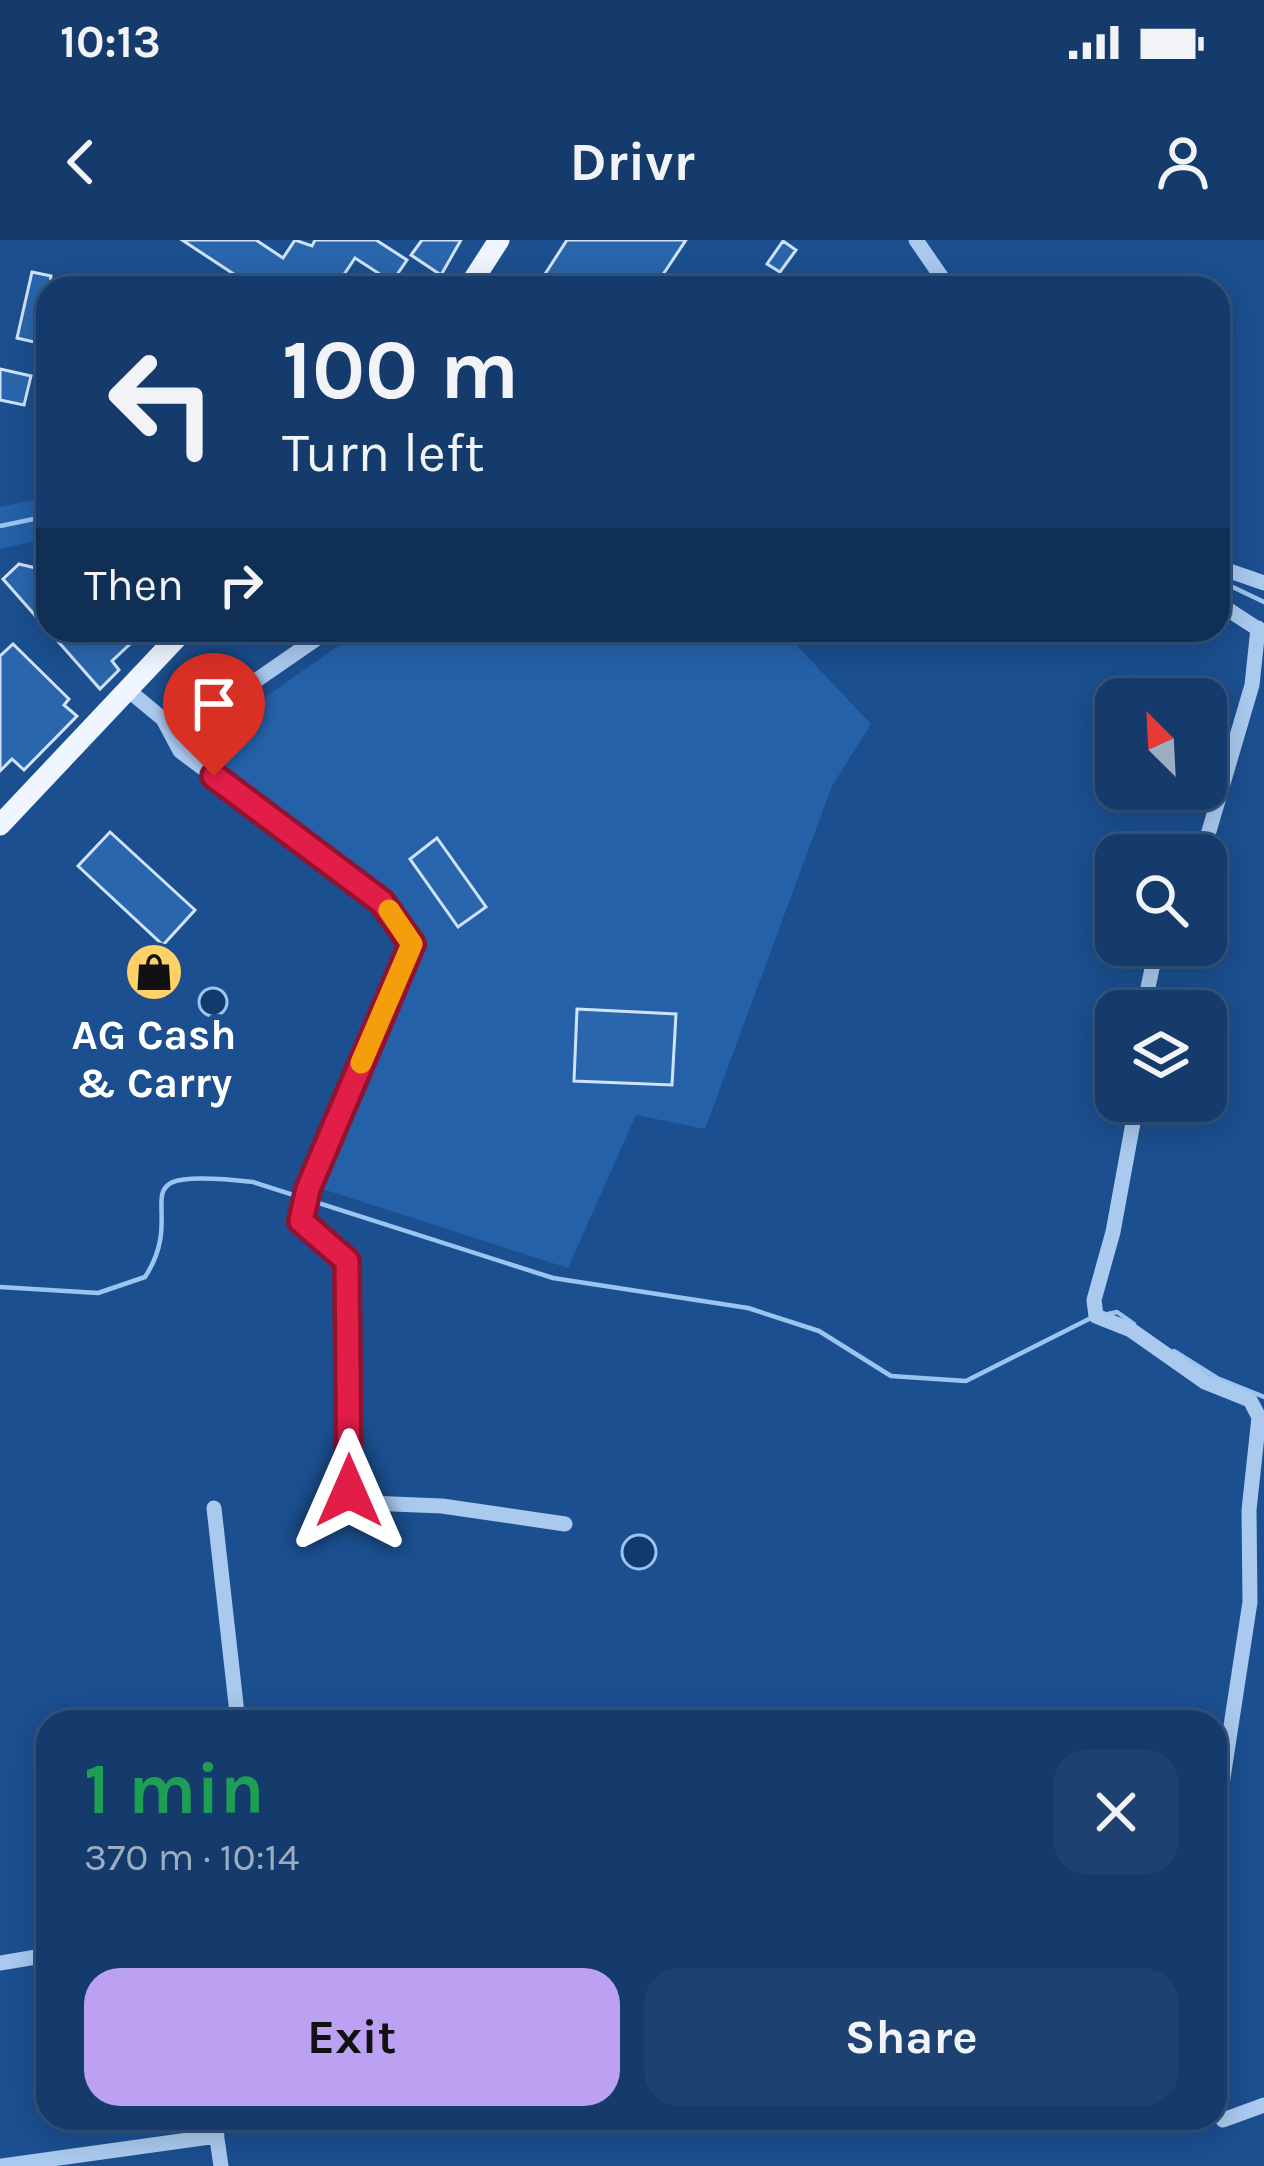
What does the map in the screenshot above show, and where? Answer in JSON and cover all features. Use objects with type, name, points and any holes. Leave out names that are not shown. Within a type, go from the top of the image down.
[{"type":"main road","points":[[476,276],[499,240]]},
{"type":"main road","points":[[0,825],[173,642]]},
{"type":"street","points":[[916,240],[941,276]]},
{"type":"street","points":[[1230,571],[1264,583]]},
{"type":"street","points":[[1208,834],[1252,685],[1261,630],[1230,611]]},
{"type":"street","points":[[128,690],[164,719],[190,726],[312,642]]},
{"type":"street","points":[[164,719],[180,751],[382,902],[412,944],[302,1211],[306,1230],[341,1250],[347,1261],[349,1491],[368,1503],[442,1506],[565,1524]]},
{"type":"street","points":[[1133,1122],[1113,1232],[1094,1300],[1096,1316],[1130,1330],[1204,1382],[1250,1400],[1259,1417],[1249,1510],[1248,1622],[1233,1689],[1227,1761]]},
{"type":"street","points":[[214,1508],[237,1710]]},
{"type":"street","points":[[0,1963],[36,1957]]},
{"type":"street","points":[[1227,2119],[1264,2105]]},
{"type":"street","points":[[216,2130],[221,2166]]},
{"type":"street","points":[[2,2166],[217,2136]]},
{"type":"shaded area","points":[[36,500],[36,541],[0,549],[0,507]]},
{"type":"shaded area","points":[[344,642],[793,642],[871,724],[832,786],[705,1129],[636,1115],[568,1268],[313,1186],[420,939],[381,898],[187,752]]},
{"type":"shaded area","points":[[213,988],[223,992],[227,1002],[223,1012],[213,1016],[203,1012],[199,1002],[203,992]]},
{"type":"shaded area","points":[[639,1535],[651,1540],[656,1552],[651,1564],[639,1569],[627,1564],[622,1552],[627,1540]]},
{"type":"building","points":[[182,240],[256,240],[283,258],[295,240],[312,246],[315,240],[376,240],[407,260],[396,276],[383,276],[355,258],[343,276],[237,276]]},
{"type":"building","points":[[422,240],[461,240],[441,275],[411,255]]},
{"type":"building","points":[[567,240],[686,240],[662,276],[544,276]]},
{"type":"building","points":[[783,241],[796,250],[780,272],[767,264]]},
{"type":"building","points":[[32,272],[51,276],[36,276],[36,342],[17,338]]},
{"type":"building","points":[[0,369],[31,376],[24,405],[0,400]]},
{"type":"building","points":[[19,564],[36,568],[36,616],[3,579]]},
{"type":"building","points":[[59,642],[132,642],[112,661],[119,670],[100,689]]},
{"type":"building","points":[[13,644],[69,699],[64,705],[77,716],[24,770],[12,759],[0,771],[0,656]]},
{"type":"building","points":[[110,832],[195,910],[163,945],[78,866]]},
{"type":"building","points":[[437,838],[486,907],[458,927],[410,859]]},
{"type":"building","points":[[577,1009],[676,1014],[672,1085],[574,1081]]},
{"type":"waterway","points":[[0,526],[36,518]]},
{"type":"waterway","points":[[1230,586],[1264,602]]},
{"type":"waterway","points":[[0,1287],[98,1293],[145,1277],[157,1251],[167,1186],[208,1178],[253,1182],[553,1278],[748,1308],[819,1331],[891,1376],[966,1381],[1091,1318]]},
{"type":"waterway","points":[[1108,1314],[1117,1312],[1134,1324]]},
{"type":"waterway","points":[[1174,1351],[1217,1378],[1264,1397]]},
{"type":"slow traffic","points":[[361,1063],[412,944],[389,910]]},
{"type":"place","name":"AG Cash & Carry","points":[[154,972]]},
{"type":"route","points":[[214,776],[382,902],[412,944],[308,1189],[301,1221],[306,1230],[341,1250],[347,1261],[349,1491]]}]
